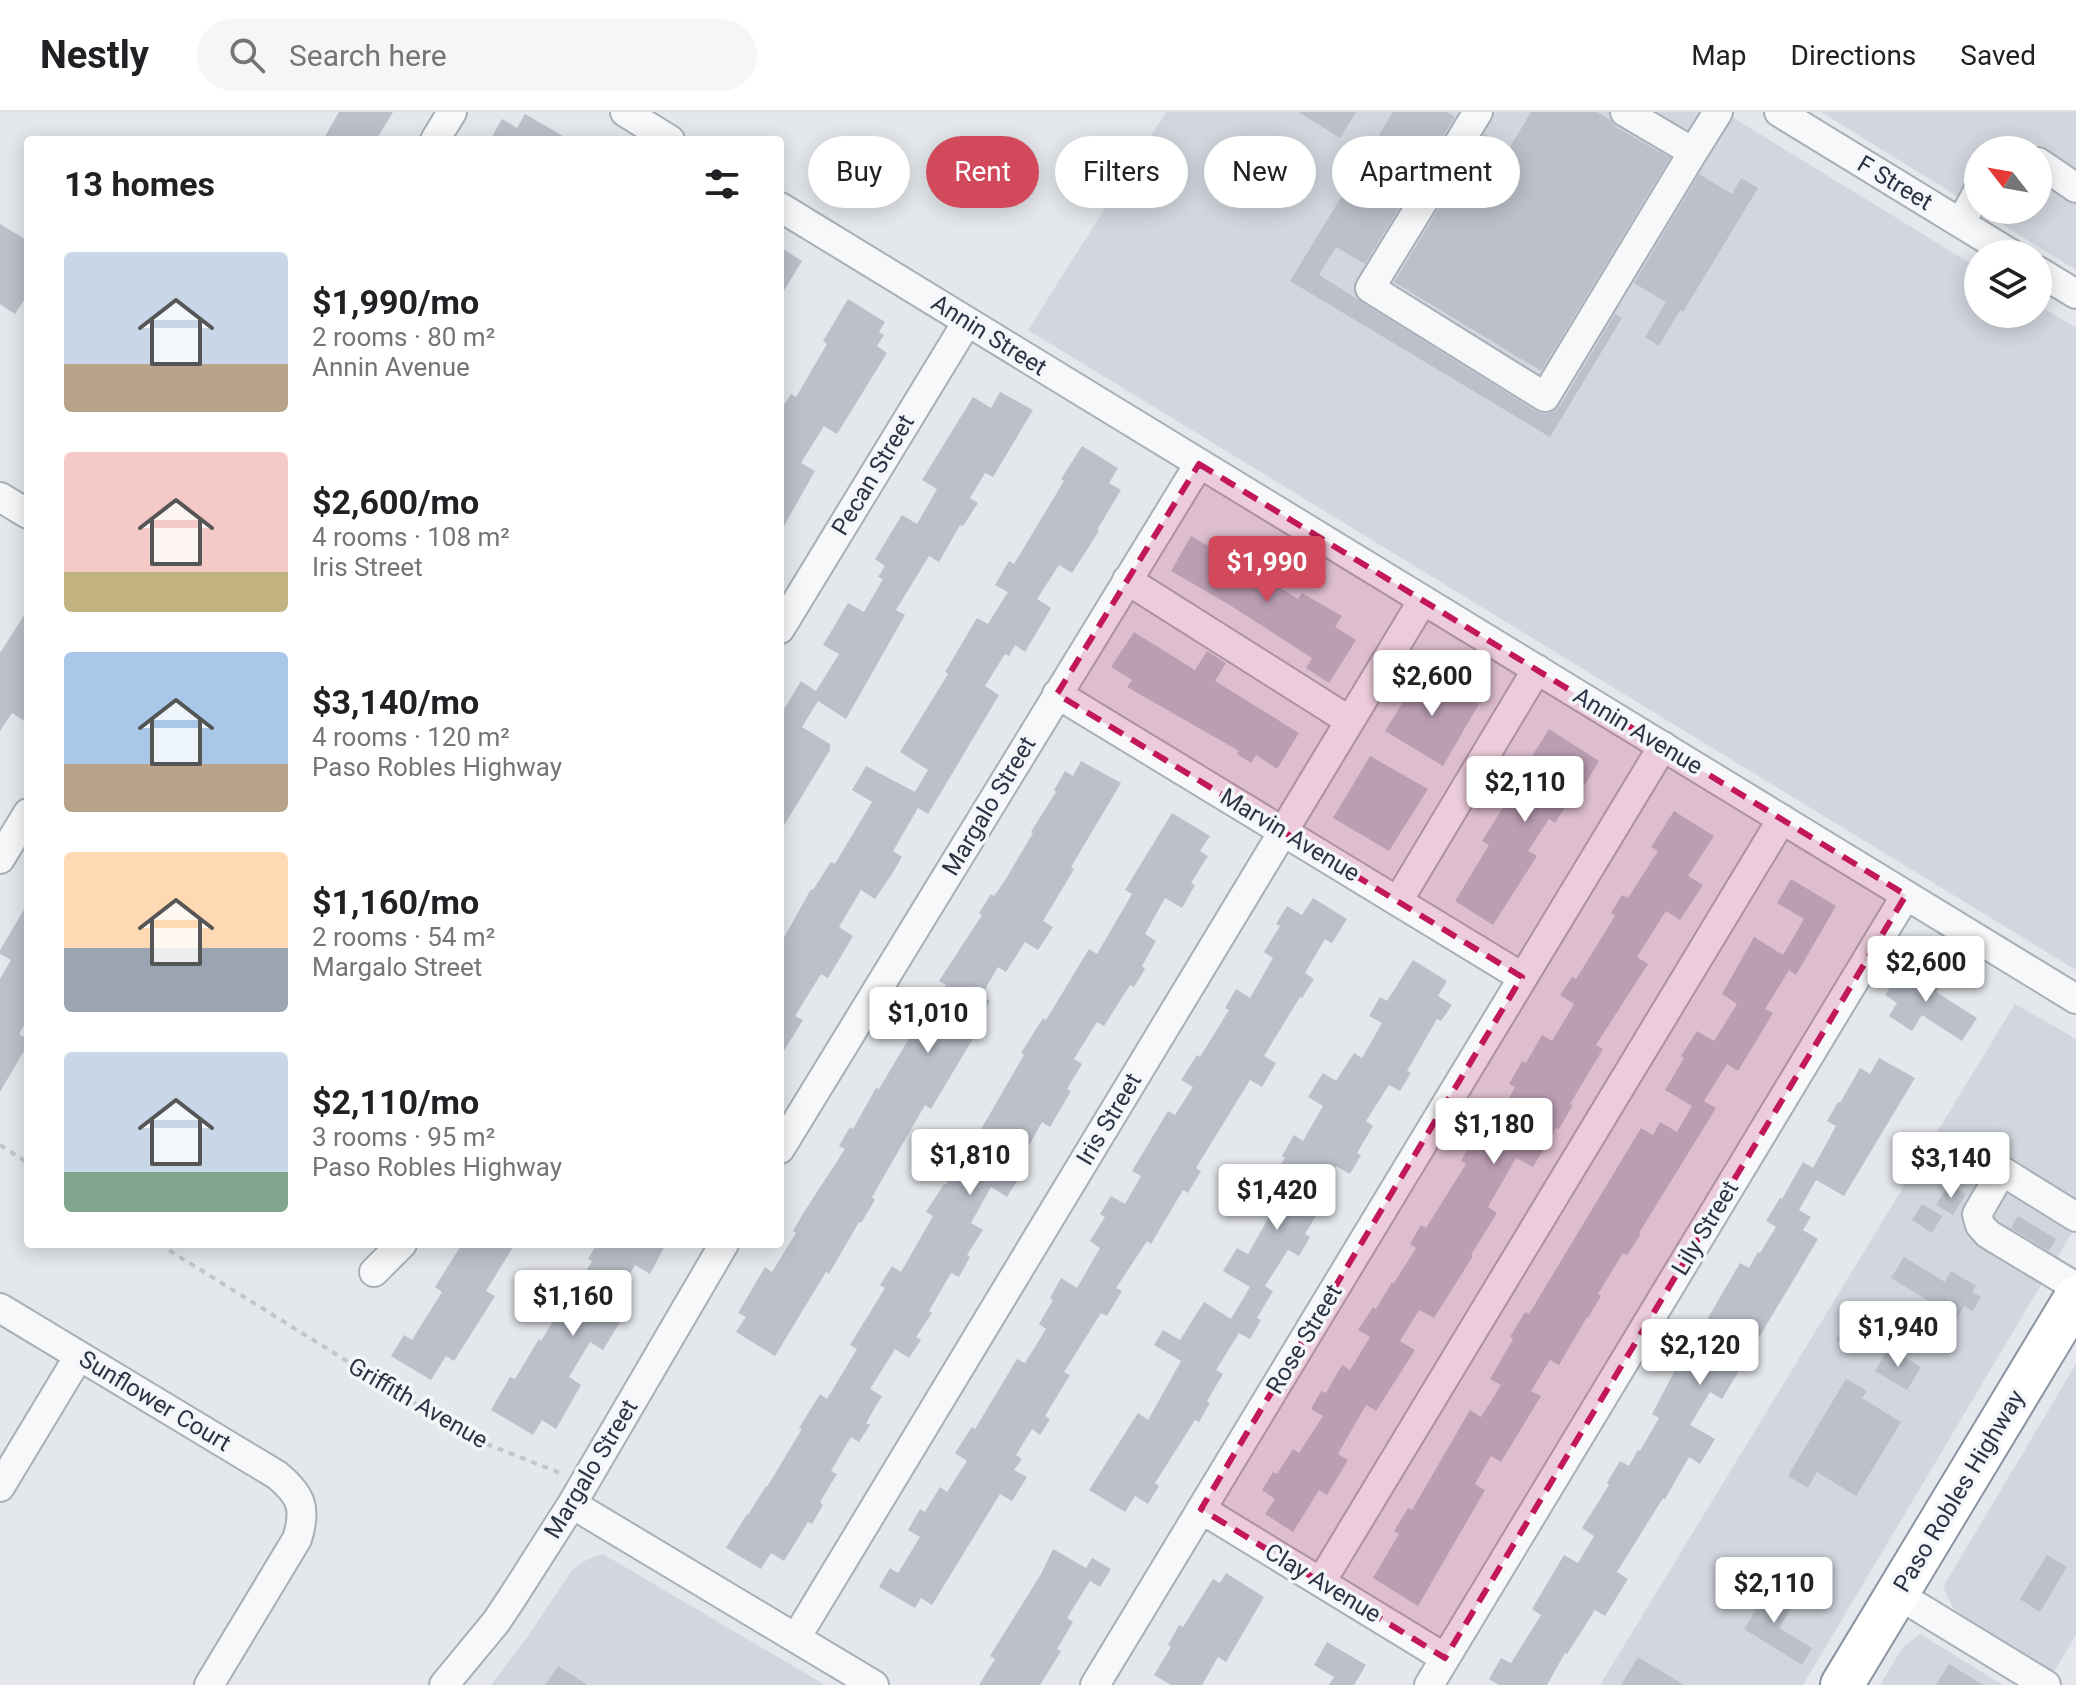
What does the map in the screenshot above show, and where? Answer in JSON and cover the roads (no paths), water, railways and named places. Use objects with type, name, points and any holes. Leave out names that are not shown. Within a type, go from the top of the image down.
[{"type":"highway","name":"Paso Robles Highway","points":[[1842,1685],[2076,1297]]},
{"type":"street","points":[[437,136],[452,112]]},
{"type":"street","points":[[625,112],[664,136]]},
{"type":"street","points":[[1478,112],[1370,288],[1545,397],[1718,112]]},
{"type":"street","points":[[1625,112],[1693,152]]},
{"type":"street","name":"F Street","points":[[1779,112],[1988,240]]},
{"type":"street","points":[[2052,172],[2076,188]]},
{"type":"street","name":"Annin Street","points":[[784,209],[1199,464]]},
{"type":"street","points":[[1961,223],[1964,217]]},
{"type":"street","points":[[2052,279],[2076,294]]},
{"type":"street","name":"Pecan Street","points":[[784,622],[967,322]]},
{"type":"street","name":"Margalo Street","points":[[785,1131],[1199,464]]},
{"type":"street","name":"Annin Avenue","points":[[1199,464],[2076,999]]},
{"type":"street","points":[[0,497],[24,512]]},
{"type":"street","points":[[1127,580],[1350,721]]},
{"type":"street","name":"Iris Street","points":[[796,1638],[1423,600]]},
{"type":"street","points":[[1398,901],[1537,669]]},
{"type":"street","name":"Marvin Avenue","points":[[1057,694],[1522,977]]},
{"type":"street","name":"Rose Street","points":[[1095,1685],[1663,746]]},
{"type":"street","points":[[1321,1582],[1782,819]]},
{"type":"street","points":[[0,859],[24,820]]},
{"type":"street","name":"Lily Street","points":[[1429,1685],[1906,895]]},
{"type":"street","points":[[2076,1217],[2002,1171],[1977,1214],[1980,1225],[1988,1234],[2076,1287]]},
{"type":"street","points":[[374,1272],[398,1248]]},
{"type":"street","name":"Margalo Street","points":[[444,1685],[496,1622],[572,1504],[722,1248]]},
{"type":"street","name":"Sunflower Court","points":[[0,1308],[277,1475],[292,1487],[301,1503],[303,1521],[297,1539],[209,1685]]},
{"type":"street","points":[[0,1487],[79,1356]]},
{"type":"street","points":[[572,1504],[874,1685]]},
{"type":"street","name":"Clay Avenue","points":[[1201,1509],[1445,1658]]},
{"type":"street","points":[[1897,1594],[2046,1685]]}]
